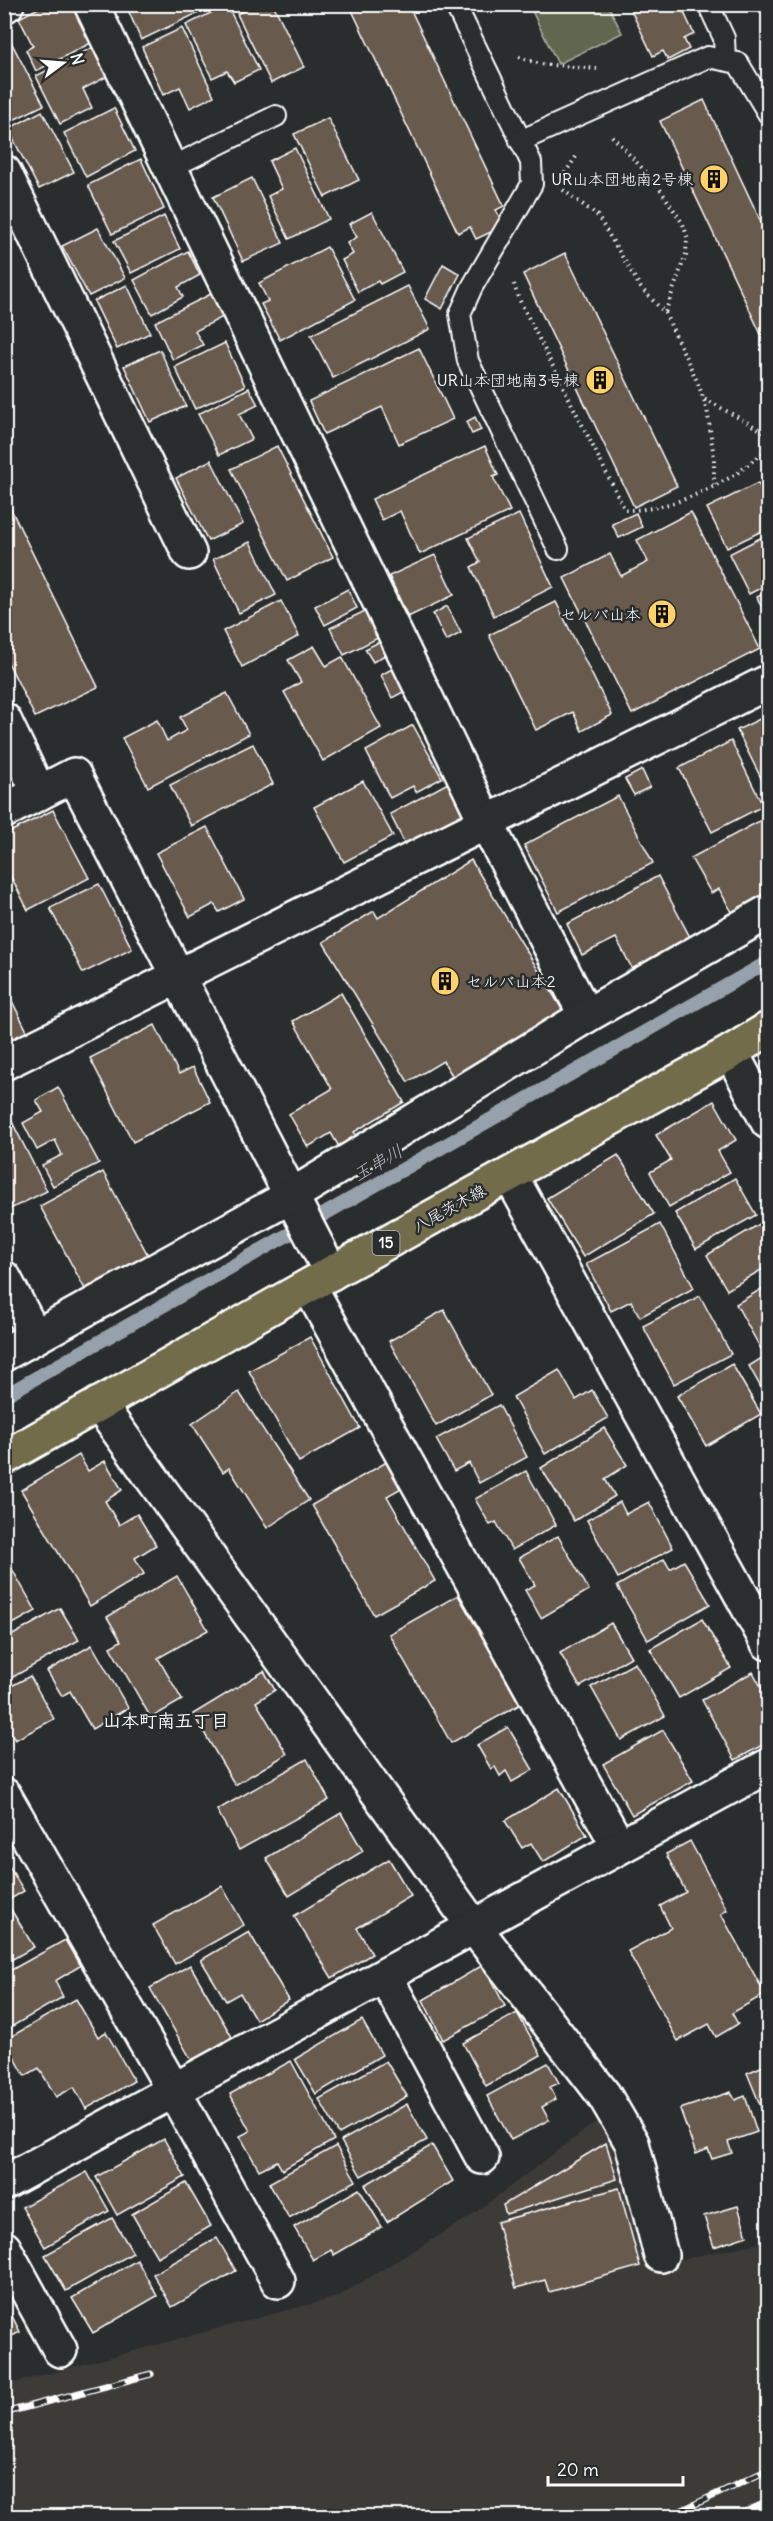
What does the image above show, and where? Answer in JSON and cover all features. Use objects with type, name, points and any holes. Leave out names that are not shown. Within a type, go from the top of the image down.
[{"type":"main road","name":"八尾茨木線","points":[[4,1458],[99,1404],[320,1270],[510,1175],[768,1029]]},
{"type":"street","points":[[91,4],[486,822],[586,1016]]},
{"type":"street","points":[[4,172],[189,553]]},
{"type":"street","points":[[4,1063],[768,682]]},
{"type":"street","points":[[4,720],[39,793]]},
{"type":"street","points":[[4,811],[74,775],[295,1204],[320,1270],[619,1847]]},
{"type":"street","points":[[4,1354],[295,1204],[586,1016],[768,912]]},
{"type":"street","points":[[731,1052],[768,1122]]},
{"type":"street","points":[[510,1175],[768,1643]]},
{"type":"street","points":[[4,1278],[34,1337]]},
{"type":"street","points":[[99,1404],[474,1927],[603,2095],[632,2144],[661,2255]]},
{"type":"street","points":[[4,2183],[768,1766]]},
{"type":"street","points":[[4,1795],[174,2091],[278,2281]]},
{"type":"street","points":[[385,1976],[482,2157]]},
{"type":"street","points":[[4,2248],[60,2350]]},
{"type":"lane","points":[[454,4],[531,162],[532,184],[472,287],[460,314],[468,362],[558,549]]},
{"type":"lane","points":[[708,4],[724,38],[725,60]]},
{"type":"lane","points":[[520,141],[708,57],[738,63],[768,113]]},
{"type":"lane","points":[[170,168],[276,116]]},
{"type":"path","points":[[477,52],[496,49],[540,64],[600,69],[620,78],[631,92]]},
{"type":"path","points":[[605,128],[656,183],[683,224],[687,236],[686,254],[665,313]]},
{"type":"path","points":[[760,139],[768,158]]},
{"type":"path","points":[[562,178],[585,145]]},
{"type":"path","points":[[557,186],[597,215],[641,288],[665,313],[704,399],[713,449],[714,485]]},
{"type":"path","points":[[511,277],[518,297],[625,510],[641,510],[679,501],[735,474],[768,451]]},
{"type":"path","points":[[704,399],[768,434]]},
{"type":"shaded area","points":[[596,2122],[624,2155],[654,2265],[768,2241],[768,2516],[5,2516],[5,2385],[337,2297],[468,2218]]},
{"type":"green space","points":[[529,5],[608,5],[622,33],[558,64]]},
{"type":"building","points":[[46,4],[73,4],[93,42],[36,71],[26,50],[33,46],[19,18]]},
{"type":"building","points":[[135,4],[199,4],[202,11],[141,40],[129,12],[136,7]]},
{"type":"building","points":[[257,4],[273,4],[304,67],[271,83],[237,14]]},
{"type":"building","points":[[349,4],[408,4],[504,206],[496,210],[504,226],[476,239],[470,227],[458,233]]},
{"type":"building","points":[[628,4],[680,4],[694,34],[684,39],[689,49],[668,60],[663,51],[653,56]]},
{"type":"building","points":[[227,5],[259,70],[234,82],[227,71],[212,78],[186,25]]},
{"type":"building","points":[[182,28],[214,96],[190,108],[180,87],[163,95],[142,47]]},
{"type":"building","points":[[8,36],[44,105],[5,124],[4,38]]},
{"type":"building","points":[[94,47],[108,76],[83,89],[92,108],[60,124],[36,76]]},
{"type":"building","name":"UR山本団地南2号棟","points":[[704,100],[768,237],[768,349],[660,121]]},
{"type":"building","points":[[114,108],[135,151],[86,177],[64,133]]},
{"type":"building","points":[[42,111],[74,172],[39,189],[8,129]]},
{"type":"building","points":[[328,118],[359,180],[325,197],[294,134]]},
{"type":"building","points":[[295,148],[329,219],[289,239],[268,196],[282,189],[269,161]]},
{"type":"building","points":[[141,159],[164,209],[112,234],[88,185]]},
{"type":"building","points":[[252,178],[283,243],[243,261],[213,197]]},
{"type":"building","points":[[372,212],[403,272],[380,284],[378,281],[358,292],[342,260],[353,254],[347,243],[357,237],[349,224]]},
{"type":"building","points":[[164,216],[180,249],[131,273],[114,241]]},
{"type":"building","points":[[98,228],[125,278],[89,296],[62,246]]},
{"type":"building","points":[[327,247],[355,300],[280,340],[261,304],[268,301],[259,283]]},
{"type":"building","points":[[188,251],[200,275],[178,287],[183,297],[152,314],[134,280]]},
{"type":"building","name":"UR山本団地南3号棟","points":[[565,253],[677,486],[634,507],[523,274]]},
{"type":"building","points":[[443,264],[460,274],[442,309],[425,299]]},
{"type":"building","points":[[127,285],[150,333],[117,349],[94,301]]},
{"type":"building","points":[[408,286],[430,329],[333,378],[311,335]]},
{"type":"building","points":[[211,294],[223,317],[195,331],[203,345],[173,360],[155,322]]},
{"type":"building","points":[[225,343],[245,386],[195,409],[175,367]]},
{"type":"building","points":[[419,348],[453,419],[399,444],[382,407],[324,434],[309,401]]},
{"type":"building","points":[[160,350],[186,406],[150,422],[124,366]]},
{"type":"building","points":[[249,388],[258,405],[239,414],[252,439],[219,455],[198,414]]},
{"type":"building","points":[[475,417],[481,430],[472,434],[466,422]]},
{"type":"building","points":[[277,446],[333,557],[287,581],[231,469]]},
{"type":"building","points":[[485,446],[498,475],[493,477],[510,511],[420,554],[400,511],[382,520],[372,499]]},
{"type":"building","points":[[211,460],[243,524],[208,541],[176,478]]},
{"type":"building","points":[[758,483],[768,505],[768,528],[727,548],[707,508]]},
{"type":"building","points":[[4,495],[98,687],[35,717],[4,654]]},
{"type":"building","name":"セルバ山本","points":[[691,512],[760,649],[632,714],[564,578],[610,554],[621,576],[648,562],[637,540]]},
{"type":"building","points":[[636,513],[642,527],[619,538],[612,524]]},
{"type":"building","points":[[519,514],[553,587],[494,616],[471,567],[480,562],[468,538]]},
{"type":"building","points":[[768,534],[768,584],[749,594],[729,554]]},
{"type":"building","points":[[250,542],[276,595],[239,613],[213,559]]},
{"type":"building","points":[[435,555],[454,595],[408,617],[389,576]]},
{"type":"building","points":[[348,589],[357,608],[325,625],[315,606]]},
{"type":"building","points":[[768,591],[768,621],[757,597]]},
{"type":"building","points":[[281,601],[299,636],[242,667],[223,631]]},
{"type":"building","points":[[556,602],[612,715],[582,731],[573,712],[536,730],[489,635]]},
{"type":"building","points":[[447,606],[461,633],[446,641],[433,614]]},
{"type":"building","points":[[365,611],[378,638],[344,655],[330,628]]},
{"type":"building","points":[[379,642],[385,655],[373,662],[365,649]]},
{"type":"building","points":[[314,646],[326,666],[342,657],[381,728],[323,761],[284,692],[301,682],[288,660]]},
{"type":"building","points":[[395,667],[407,690],[392,698],[381,675]]},
{"type":"building","points":[[227,693],[249,734],[148,787],[122,738],[157,720],[167,741],[187,730],[180,717]]},
{"type":"building","points":[[768,715],[768,792],[737,730]]},
{"type":"building","points":[[413,725],[442,778],[416,792],[413,786],[390,798],[366,751]]},
{"type":"building","points":[[731,741],[763,806],[712,832],[679,768]]},
{"type":"building","points":[[253,744],[273,784],[191,826],[170,785]]},
{"type":"building","points":[[642,770],[650,787],[634,795],[625,779]]},
{"type":"building","points":[[363,781],[393,836],[344,862],[314,807]]},
{"type":"building","points":[[448,783],[464,814],[405,844],[390,814]]},
{"type":"building","points":[[618,796],[653,863],[558,912],[524,845]]},
{"type":"building","points":[[53,810],[89,878],[28,910],[4,863],[4,835]]},
{"type":"building","points":[[765,818],[768,824],[768,895],[733,914],[719,889],[711,893],[691,858]]},
{"type":"building","points":[[207,827],[244,899],[219,912],[214,904],[190,917],[156,853]]},
{"type":"building","name":"セルバ山本2","points":[[471,860],[568,1019],[459,1086],[443,1061],[408,1082],[323,942],[374,911],[378,918]]},
{"type":"building","points":[[658,876],[692,941],[634,972],[616,938],[582,955],[567,924]]},
{"type":"building","points":[[99,884],[132,949],[83,973],[50,908]]},
{"type":"building","points":[[4,985],[30,1037],[4,1049]]},
{"type":"building","points":[[341,993],[404,1102],[354,1132],[360,1142],[342,1152],[331,1133],[308,1147],[289,1114],[332,1089],[293,1021]]},
{"type":"building","points":[[155,1025],[179,1074],[193,1067],[210,1102],[133,1142],[90,1058]]},
{"type":"building","points":[[58,1087],[99,1163],[53,1186],[42,1165],[62,1155],[55,1140],[37,1150],[23,1123],[43,1112],[36,1100]]},
{"type":"building","points":[[714,1101],[736,1140],[718,1151],[730,1172],[669,1207],[650,1172],[671,1160],[656,1135]]},
{"type":"building","points":[[4,1106],[47,1191],[4,1212]]},
{"type":"building","points":[[618,1155],[654,1214],[583,1257],[547,1198]]},
{"type":"building","points":[[103,1172],[149,1257],[86,1291],[40,1206]]},
{"type":"building","points":[[735,1178],[756,1215],[696,1249],[675,1213]]},
{"type":"building","points":[[768,1219],[768,1266],[727,1290],[707,1255]]},
{"type":"building","points":[[660,1224],[694,1288],[640,1317],[631,1301],[611,1311],[586,1264]]},
{"type":"building","points":[[768,1285],[768,1344],[761,1349],[736,1304]]},
{"type":"building","points":[[700,1296],[731,1354],[674,1384],[643,1326]]},
{"type":"building","points":[[444,1310],[491,1395],[436,1426],[389,1341]]},
{"type":"building","points":[[310,1337],[360,1428],[299,1462],[249,1371]]},
{"type":"building","points":[[768,1354],[768,1400],[749,1366]]},
{"type":"building","points":[[732,1364],[761,1414],[706,1446],[677,1396]]},
{"type":"building","points":[[559,1370],[576,1400],[592,1390],[608,1418],[545,1454],[513,1397]]},
{"type":"building","points":[[239,1392],[309,1500],[267,1528],[229,1468],[223,1472],[192,1424]]},
{"type":"building","points":[[499,1405],[527,1457],[479,1483],[469,1463],[454,1471],[436,1439]]},
{"type":"building","points":[[604,1428],[627,1465],[605,1479],[615,1496],[574,1521],[541,1468]]},
{"type":"building","points":[[79,1455],[88,1471],[105,1461],[122,1490],[105,1501],[119,1525],[137,1514],[156,1545],[135,1558],[144,1574],[90,1606],[21,1490]]},
{"type":"building","points":[[390,1460],[405,1486],[387,1496],[435,1581],[374,1615],[312,1505]]},
{"type":"building","points":[[526,1471],[556,1525],[512,1550],[496,1522],[490,1525],[475,1499]]},
{"type":"building","points":[[620,1502],[626,1514],[649,1502],[673,1548],[618,1578],[587,1520]]},
{"type":"building","points":[[558,1536],[589,1590],[541,1618],[525,1590],[535,1585],[519,1558]]},
{"type":"building","points":[[4,1555],[36,1611],[4,1629]]},
{"type":"building","points":[[664,1559],[670,1569],[684,1561],[710,1604],[648,1640],[617,1586]]},
{"type":"building","points":[[177,1576],[208,1630],[158,1658],[182,1700],[151,1718],[110,1647],[121,1641],[107,1617]]},
{"type":"building","points":[[458,1595],[521,1704],[451,1743],[389,1634]]},
{"type":"building","points":[[60,1608],[79,1640],[4,1682],[4,1640]]},
{"type":"building","points":[[702,1619],[731,1668],[679,1698],[650,1649]]},
{"type":"building","points":[[611,1623],[631,1657],[580,1687],[560,1653]]},
{"type":"building","points":[[92,1645],[128,1708],[92,1729],[70,1691],[62,1696],[47,1671]]},
{"type":"building","points":[[635,1663],[665,1716],[621,1740],[591,1687]]},
{"type":"building","points":[[264,1671],[275,1690],[256,1702],[287,1754],[235,1785],[193,1714]]},
{"type":"building","points":[[753,1672],[768,1700],[768,1742],[735,1760],[702,1700]]},
{"type":"building","points":[[30,1676],[54,1719],[15,1740],[4,1721],[4,1690]]},
{"type":"building","points":[[508,1727],[533,1770],[512,1782],[506,1771],[500,1776],[495,1767],[491,1769],[477,1745]]},
{"type":"building","points":[[663,1730],[693,1781],[632,1815],[603,1764]]},
{"type":"building","points":[[307,1759],[329,1800],[239,1850],[217,1810]]},
{"type":"building","points":[[559,1788],[587,1835],[543,1862],[531,1843],[522,1848],[505,1821]]},
{"type":"building","points":[[341,1813],[363,1851],[289,1896],[266,1858]]},
{"type":"building","points":[[690,1841],[727,1910],[721,1914],[765,1994],[732,2013],[738,2024],[716,2037],[709,2024],[678,2041],[628,1951],[671,1928],[660,1906],[686,1892],[666,1854]]},
{"type":"building","points":[[4,1858],[24,1891],[4,1903]]},
{"type":"building","points":[[389,1859],[411,1896],[357,1928],[372,1954],[332,1978],[294,1916]]},
{"type":"building","points":[[222,1886],[244,1925],[175,1964],[153,1925]]},
{"type":"building","points":[[10,1908],[34,1947],[4,1964],[4,1912]]},
{"type":"building","points":[[249,1932],[289,2000],[256,2020],[240,1993],[226,2001],[201,1960]]},
{"type":"building","points":[[65,1940],[80,1966],[55,1981],[63,1997],[4,2031],[4,1974]]},
{"type":"building","points":[[190,1965],[232,2037],[192,2061],[150,1988]]},
{"type":"building","points":[[483,1965],[505,2006],[443,2040],[423,2000]]},
{"type":"building","points":[[76,1999],[98,2037],[106,2032],[134,2081],[86,2109],[74,2087],[56,2097],[39,2068],[25,2076],[5,2040]]},
{"type":"building","points":[[517,2013],[541,2055],[486,2086],[463,2043]]},
{"type":"building","points":[[362,2020],[382,2055],[316,2094],[295,2059]]},
{"type":"building","points":[[291,2061],[334,2140],[282,2170],[277,2161],[259,2170],[240,2136],[250,2131],[230,2094]]},
{"type":"building","points":[[386,2061],[407,2096],[339,2134],[319,2099]]},
{"type":"building","points":[[548,2063],[559,2083],[550,2087],[556,2099],[542,2107],[549,2120],[511,2140],[487,2096]]},
{"type":"building","points":[[768,2064],[768,2124],[747,2073]]},
{"type":"building","points":[[731,2092],[735,2100],[745,2096],[757,2132],[728,2142],[732,2153],[712,2159],[708,2149],[696,2154],[680,2109]]},
{"type":"building","points":[[407,2104],[427,2140],[361,2176],[341,2141]]},
{"type":"building","points":[[164,2139],[185,2177],[117,2215],[96,2177]]},
{"type":"building","points":[[606,2143],[617,2179],[506,2214],[503,2205]]},
{"type":"building","points":[[432,2145],[453,2181],[387,2222],[365,2185]]},
{"type":"building","points":[[336,2146],[356,2181],[289,2218],[269,2183]]},
{"type":"building","points":[[87,2172],[109,2211],[45,2247],[22,2207]]},
{"type":"building","points":[[186,2183],[211,2226],[157,2257],[132,2214]]},
{"type":"building","points":[[619,2188],[640,2266],[549,2292],[545,2280],[516,2288],[497,2222]]},
{"type":"building","points":[[359,2189],[382,2227],[334,2255],[331,2250],[313,2260],[294,2227]]},
{"type":"building","points":[[738,2206],[747,2236],[714,2247],[704,2216]]},
{"type":"building","points":[[112,2218],[133,2253],[66,2291],[45,2255]]},
{"type":"building","points":[[217,2238],[236,2271],[172,2307],[153,2274]]},
{"type":"building","points":[[137,2260],[157,2296],[93,2333],[72,2298]]},
{"type":"building","points":[[11,2314],[20,2332],[4,2340],[4,2317]]},
{"type":"waterway","name":"玉串川","points":[[4,1396],[768,962]]},
{"type":"railway","points":[[4,2413],[151,2374]]},
{"type":"railway","points":[[670,2516],[768,2470]]},
{"type":"railway","points":[[736,2516],[768,2502]]},
{"type":"place","name":"UR山本団地南2号棟","points":[[714,179]]},
{"type":"place","name":"UR山本団地南3号棟","points":[[600,380]]},
{"type":"place","name":"セルバ山本","points":[[662,614]]},
{"type":"place","name":"セルバ山本2","points":[[445,981]]},
{"type":"district","name":"山本町南五丁目","points":[[166,1721]]}]
